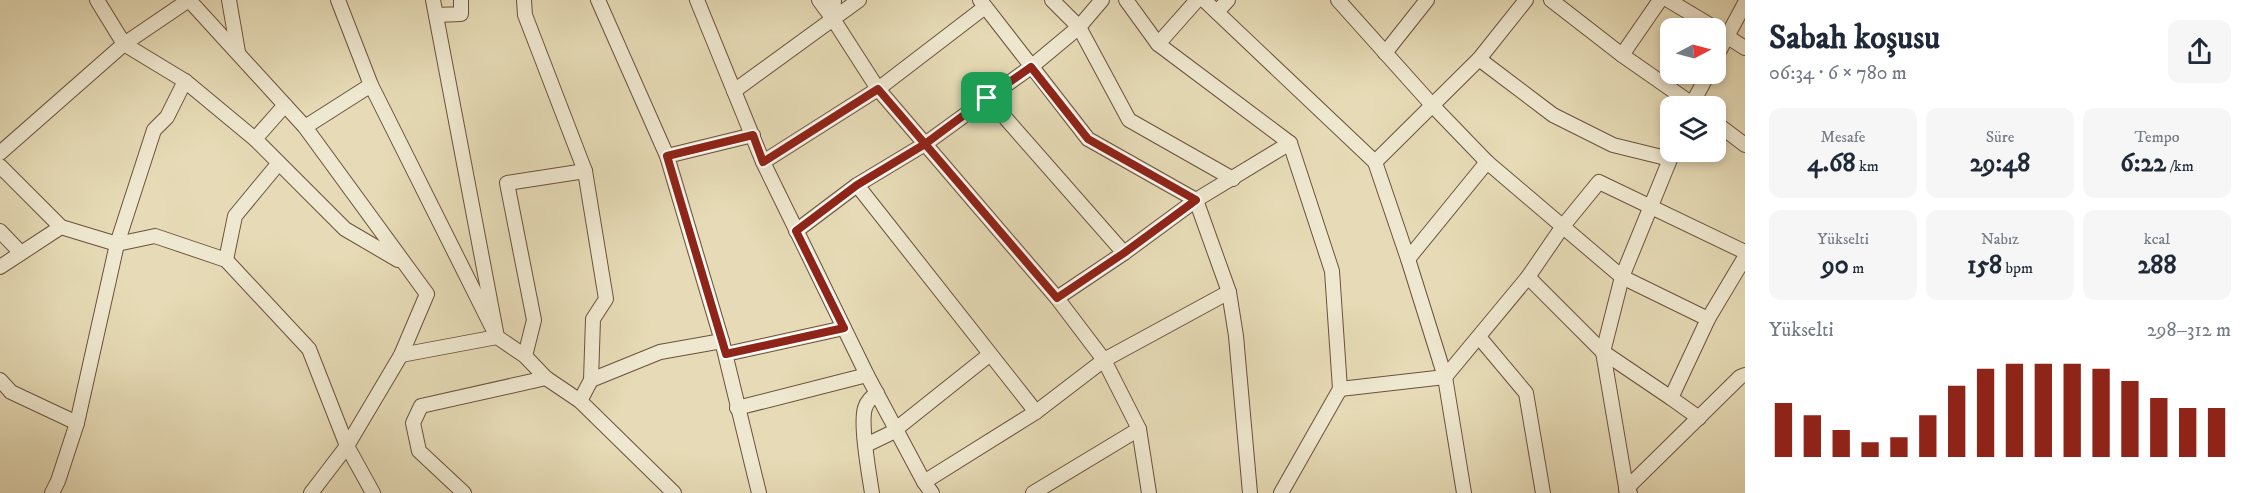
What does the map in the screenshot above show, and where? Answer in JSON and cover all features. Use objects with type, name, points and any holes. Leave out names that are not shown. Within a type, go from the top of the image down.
[{"type":"street","points":[[96,0],[124,44],[185,81],[255,140],[345,229],[403,262]]},
{"type":"street","points":[[0,153],[124,44],[189,0],[238,52],[305,128],[427,294],[401,355],[346,446],[311,493]]},
{"type":"street","points":[[229,0],[238,52]]},
{"type":"street","points":[[338,0],[371,85],[497,337],[525,356],[546,378],[580,401],[674,493]]},
{"type":"street","points":[[433,0],[497,337]]},
{"type":"street","points":[[436,15],[461,14],[460,0]]},
{"type":"street","points":[[524,0],[525,15],[585,171],[606,300],[592,319],[591,380],[580,401]]},
{"type":"street","points":[[598,0],[667,156],[724,348],[759,493]]},
{"type":"street","points":[[697,0],[763,162],[867,375],[928,488],[1036,412],[1104,360],[1229,292]]},
{"type":"street","points":[[819,0],[878,89],[1057,298],[1104,360],[1139,429],[1149,493]]},
{"type":"street","points":[[833,19],[834,0]]},
{"type":"street","points":[[734,91],[859,0]]},
{"type":"street","points":[[1052,0],[1079,27],[1129,120],[1233,179]]},
{"type":"street","points":[[796,231],[857,185],[925,144],[1031,67],[1079,27],[1102,0]]},
{"type":"street","points":[[1126,0],[1158,44],[1290,143],[1332,271],[1340,389],[1281,493]]},
{"type":"street","points":[[1158,44],[1197,0]]},
{"type":"street","points":[[1204,0],[1376,162],[1445,377],[1460,493]]},
{"type":"street","points":[[1217,12],[1228,0]]},
{"type":"street","points":[[1338,0],[1487,162],[1622,277],[1708,319]]},
{"type":"street","points":[[1385,53],[1427,0]]},
{"type":"street","points":[[1376,162],[1479,59],[1526,0]]},
{"type":"street","points":[[1551,0],[1679,96]]},
{"type":"street","points":[[1622,55],[1660,0]]},
{"type":"street","points":[[1668,0],[1698,18]]},
{"type":"street","points":[[763,162],[878,89],[983,3],[1088,139],[1196,200],[1229,292],[1236,336],[1250,493]]},
{"type":"street","points":[[1726,23],[1745,3]]},
{"type":"street","points":[[1726,36],[1745,48]]},
{"type":"street","points":[[1479,59],[1553,115],[1614,145],[1660,153]]},
{"type":"street","points":[[52,493],[76,423],[117,244],[154,130],[166,117],[185,81]]},
{"type":"street","points":[[305,128],[371,85]]},
{"type":"street","points":[[987,98],[1124,253]]},
{"type":"street","points":[[255,140],[285,105]]},
{"type":"street","points":[[1726,131],[1745,145]]},
{"type":"street","points":[[667,156],[753,135]]},
{"type":"street","points":[[1057,298],[1124,253],[1196,200],[1290,143]]},
{"type":"street","points":[[1408,259],[1487,162]]},
{"type":"street","points":[[1628,492],[1603,352],[1622,277],[1669,162]]},
{"type":"street","points":[[226,260],[234,216],[278,164]]},
{"type":"street","points":[[0,166],[61,227],[117,244],[156,236],[226,260],[309,349],[346,446],[373,493]]},
{"type":"street","points":[[525,356],[534,320],[507,183],[585,171]]},
{"type":"street","points":[[1340,389],[1445,377],[1528,277],[1563,226],[1599,182],[1745,252]]},
{"type":"street","points":[[857,185],[1036,412]]},
{"type":"street","points":[[0,267],[61,227]]},
{"type":"street","points":[[0,231],[21,253]]},
{"type":"street","points":[[1671,398],[1708,319],[1745,257]]},
{"type":"street","points":[[1528,277],[1603,352],[1699,418]]},
{"type":"street","points":[[591,380],[660,352],[724,348],[844,328]]},
{"type":"street","points":[[401,355],[497,337]]},
{"type":"street","points":[[1479,337],[1526,393],[1543,493]]},
{"type":"street","points":[[866,445],[896,428],[989,355]]},
{"type":"street","points":[[737,408],[867,375]]},
{"type":"street","points":[[1628,492],[1699,418],[1740,377],[1745,375]]},
{"type":"street","points":[[464,493],[419,451],[413,423],[422,406],[546,378]]},
{"type":"street","points":[[0,381],[11,392],[76,423]]},
{"type":"street","points":[[872,493],[864,410],[877,393]]},
{"type":"street","points":[[1033,493],[1139,429]]},
{"type":"route","points":[[987,98],[925,144],[857,185],[796,231],[844,328],[726,354],[667,156],[753,135],[763,162],[878,89],[925,144],[1057,298],[1124,253],[1196,200],[1088,139],[1031,67],[987,98]]}]
